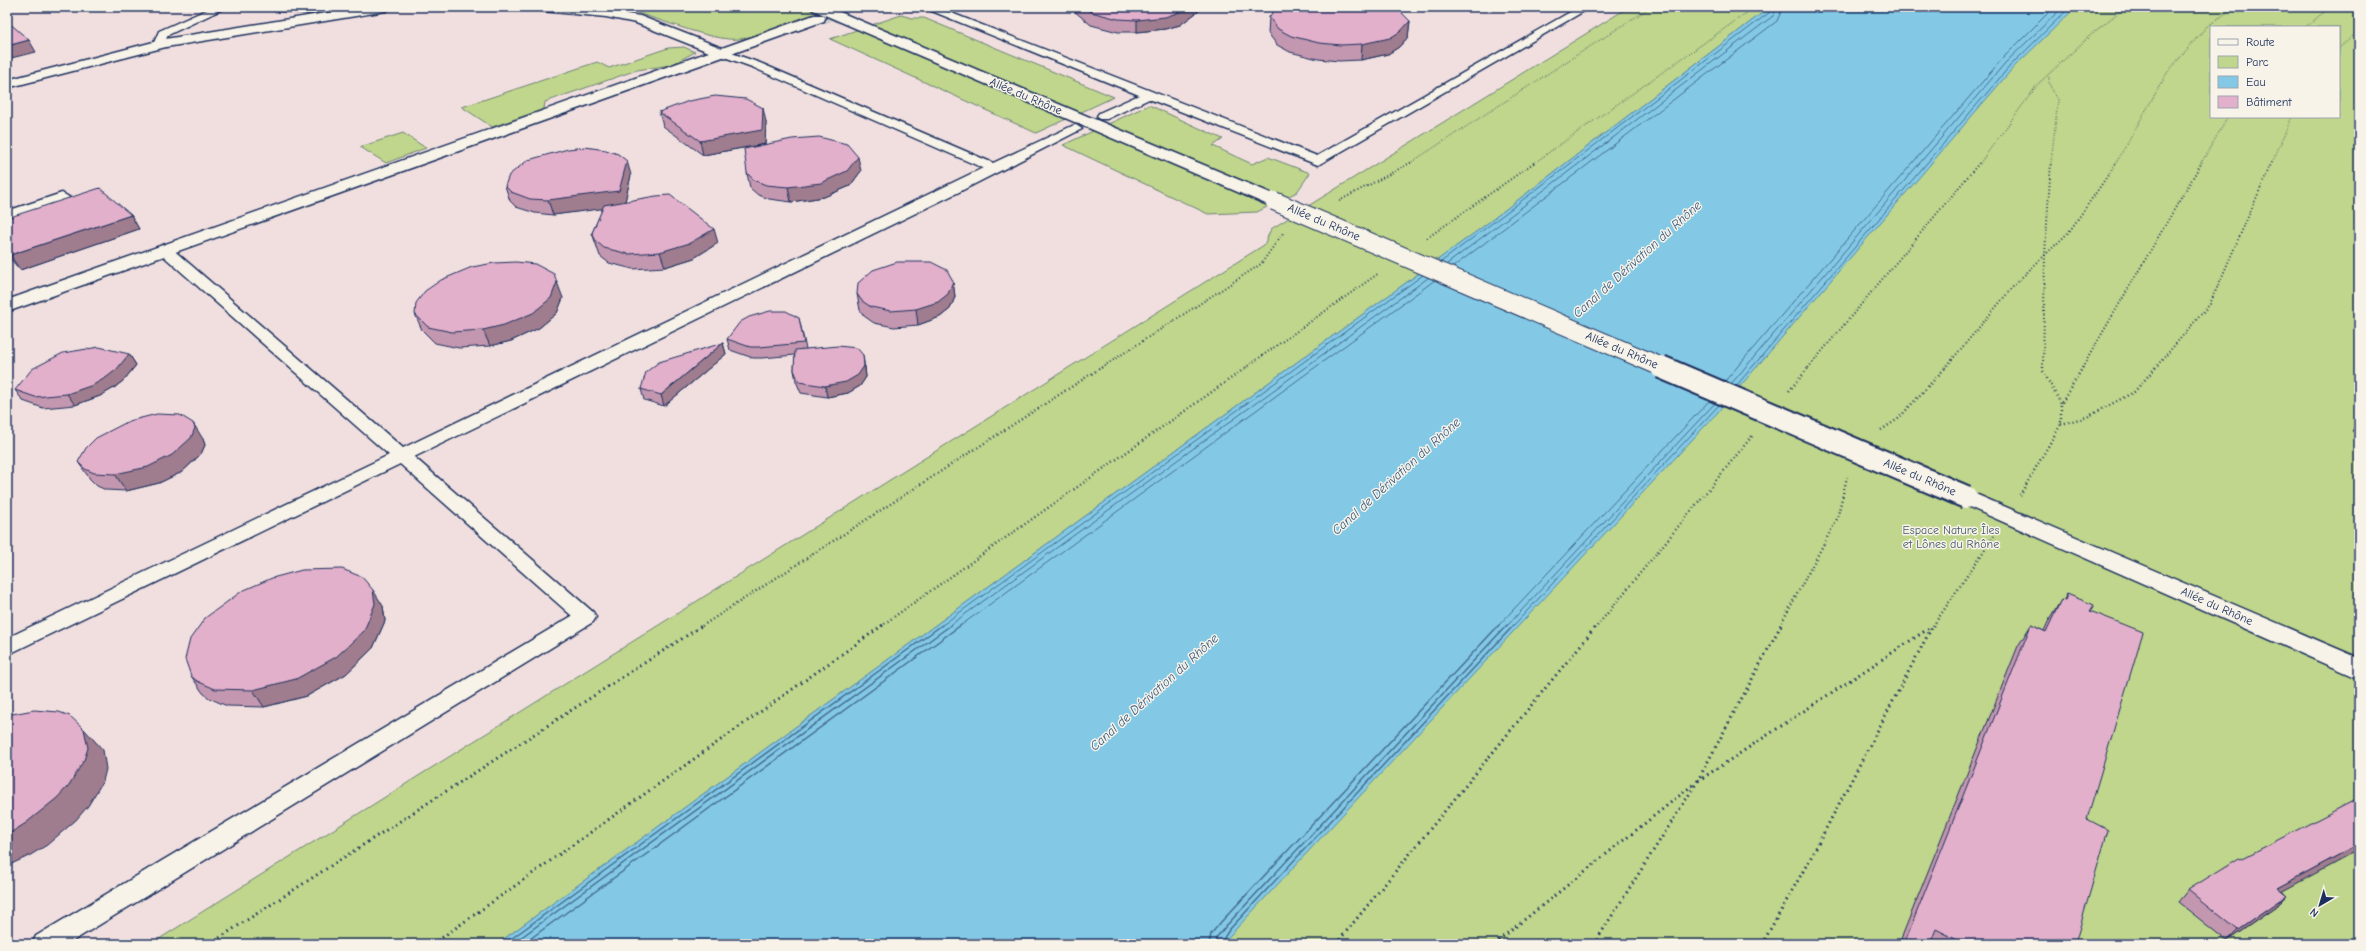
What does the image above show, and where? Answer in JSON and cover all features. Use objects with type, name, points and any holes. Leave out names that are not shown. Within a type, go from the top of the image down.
[{"type":"street","points":[[7,84],[158,45],[386,7]]},
{"type":"street","points":[[542,7],[606,13],[640,20],[720,52]]},
{"type":"street","points":[[7,306],[720,52],[818,13]]},
{"type":"street","name":"Allée du Rhône","points":[[818,13],[1274,201],[1966,497],[2359,669]]},
{"type":"lane","points":[[158,45],[163,32],[222,7]]},
{"type":"lane","points":[[926,7],[1318,161],[1586,7]]},
{"type":"lane","points":[[720,52],[756,64],[994,168]]},
{"type":"lane","points":[[1103,116],[1150,94]]},
{"type":"lane","points":[[7,647],[1076,129]]},
{"type":"lane","points":[[7,216],[62,197]]},
{"type":"lane","points":[[45,944],[586,616],[165,250]]},
{"type":"path","points":[[1334,203],[1410,163],[1651,7]]},
{"type":"path","points":[[1423,241],[1755,7]]},
{"type":"path","points":[[1785,396],[1987,154],[2038,84],[2049,77],[2093,33],[2124,7]]},
{"type":"path","points":[[2307,26],[2330,7]]},
{"type":"path","points":[[2340,47],[2359,30]]},
{"type":"path","points":[[2049,77],[2049,84],[2058,100],[2046,247],[2043,371],[2061,404]]},
{"type":"path","points":[[2061,424],[2087,417],[2134,392],[2210,304],[2292,118]]},
{"type":"path","points":[[210,944],[1261,264],[1284,232]]},
{"type":"path","points":[[433,944],[1385,268]]},
{"type":"path","points":[[1336,944],[1755,433]]},
{"type":"path","points":[[1494,944],[1697,782],[1932,627]]},
{"type":"shaded area","points":[[24,7],[1629,7],[1271,229],[1264,245],[151,944],[7,944],[7,10]]},
{"type":"green space","points":[[615,7],[804,7],[819,13],[749,37],[728,39],[714,37]]},
{"type":"green space","points":[[1629,7],[1770,7],[1480,229],[497,944],[151,944],[1264,245],[1271,229]]},
{"type":"green space","name":"Espace Nature Îles et Lônes du Rhône","points":[[1935,7],[2359,7],[2359,944],[875,944]]},
{"type":"green space","points":[[901,15],[912,18],[924,18],[1114,97],[1036,133],[830,39]]},
{"type":"green space","points":[[684,47],[695,52],[671,65],[637,70],[545,102],[544,109],[492,127],[462,107],[597,62],[609,68],[668,48]]},
{"type":"green space","points":[[1149,105],[1223,139],[1213,146],[1252,164],[1268,157],[1310,173],[1297,192],[1257,212],[1208,214],[1063,145]]},
{"type":"green space","points":[[403,133],[426,148],[386,163],[360,147]]},
{"type":"water","name":"Canal de Dérivation du Rhône","points":[[1770,7],[2076,7],[2013,68],[1718,412],[1222,944],[497,944],[1480,229]]},
{"type":"building","points":[[1084,7],[1187,7],[1180,12],[1165,17],[1137,20],[1118,19],[1091,12]]},
{"type":"building","points":[[1277,7],[1394,7],[1410,21],[1401,31],[1390,38],[1362,44],[1341,45],[1319,43],[1291,36],[1278,29],[1269,17]]},
{"type":"building","points":[[7,21],[29,40],[7,46]]},
{"type":"building","points":[[715,96],[746,99],[763,108],[762,130],[700,141],[659,112],[689,101]]},
{"type":"building","points":[[819,137],[847,144],[858,157],[847,171],[821,183],[788,187],[766,185],[754,180],[747,173],[744,149],[792,139]]},
{"type":"building","points":[[585,147],[606,150],[618,154],[627,161],[619,191],[548,200],[530,199],[511,192],[505,186],[509,175],[528,160],[568,149]]},
{"type":"building","points":[[100,188],[131,215],[10,255],[7,251],[7,218]]},
{"type":"building","points":[[670,195],[714,229],[690,243],[660,252],[629,254],[604,248],[596,241],[592,233],[604,205]]},
{"type":"building","points":[[516,262],[535,264],[554,274],[557,282],[551,298],[533,313],[504,325],[483,330],[452,332],[428,327],[415,314],[416,303],[425,291],[441,280],[472,267],[494,263]]},
{"type":"building","points":[[897,262],[931,262],[947,270],[953,281],[948,294],[938,302],[916,309],[891,311],[871,307],[862,301],[857,294],[858,283],[873,270]]},
{"type":"building","points":[[770,311],[786,311],[799,318],[804,343],[750,347],[727,339],[740,322],[749,317]]},
{"type":"building","points":[[723,343],[661,395],[641,389],[646,372],[659,362]]},
{"type":"building","points":[[838,346],[857,348],[863,355],[864,366],[858,375],[846,382],[825,386],[799,382],[794,370],[795,350]]},
{"type":"building","points":[[99,347],[129,354],[117,369],[93,385],[67,394],[35,397],[15,390],[32,369],[63,353]]},
{"type":"building","points":[[157,414],[180,415],[193,423],[195,428],[191,438],[172,455],[148,467],[115,474],[94,473],[85,469],[78,462],[86,448],[96,438],[129,421]]},
{"type":"building","points":[[342,569],[362,577],[373,590],[375,604],[364,631],[336,657],[296,679],[253,690],[215,689],[197,681],[191,676],[185,659],[190,639],[205,618],[242,591],[272,578],[302,570]]},
{"type":"building","points":[[2067,594],[2094,605],[2090,611],[2143,632],[2087,819],[2108,830],[2075,944],[1965,944],[1936,929],[1930,944],[1904,944],[2031,625],[2046,632],[2061,600],[2065,601]]},
{"type":"building","points":[[34,710],[59,712],[70,716],[84,729],[88,748],[84,760],[69,785],[57,798],[26,823],[7,835],[7,715]]},
{"type":"building","points":[[2359,798],[2359,844],[2277,888],[2287,896],[2238,930],[2188,890],[2239,858],[2241,859]]},
{"type":"tunnel","points":[[819,18],[845,9]]}]
